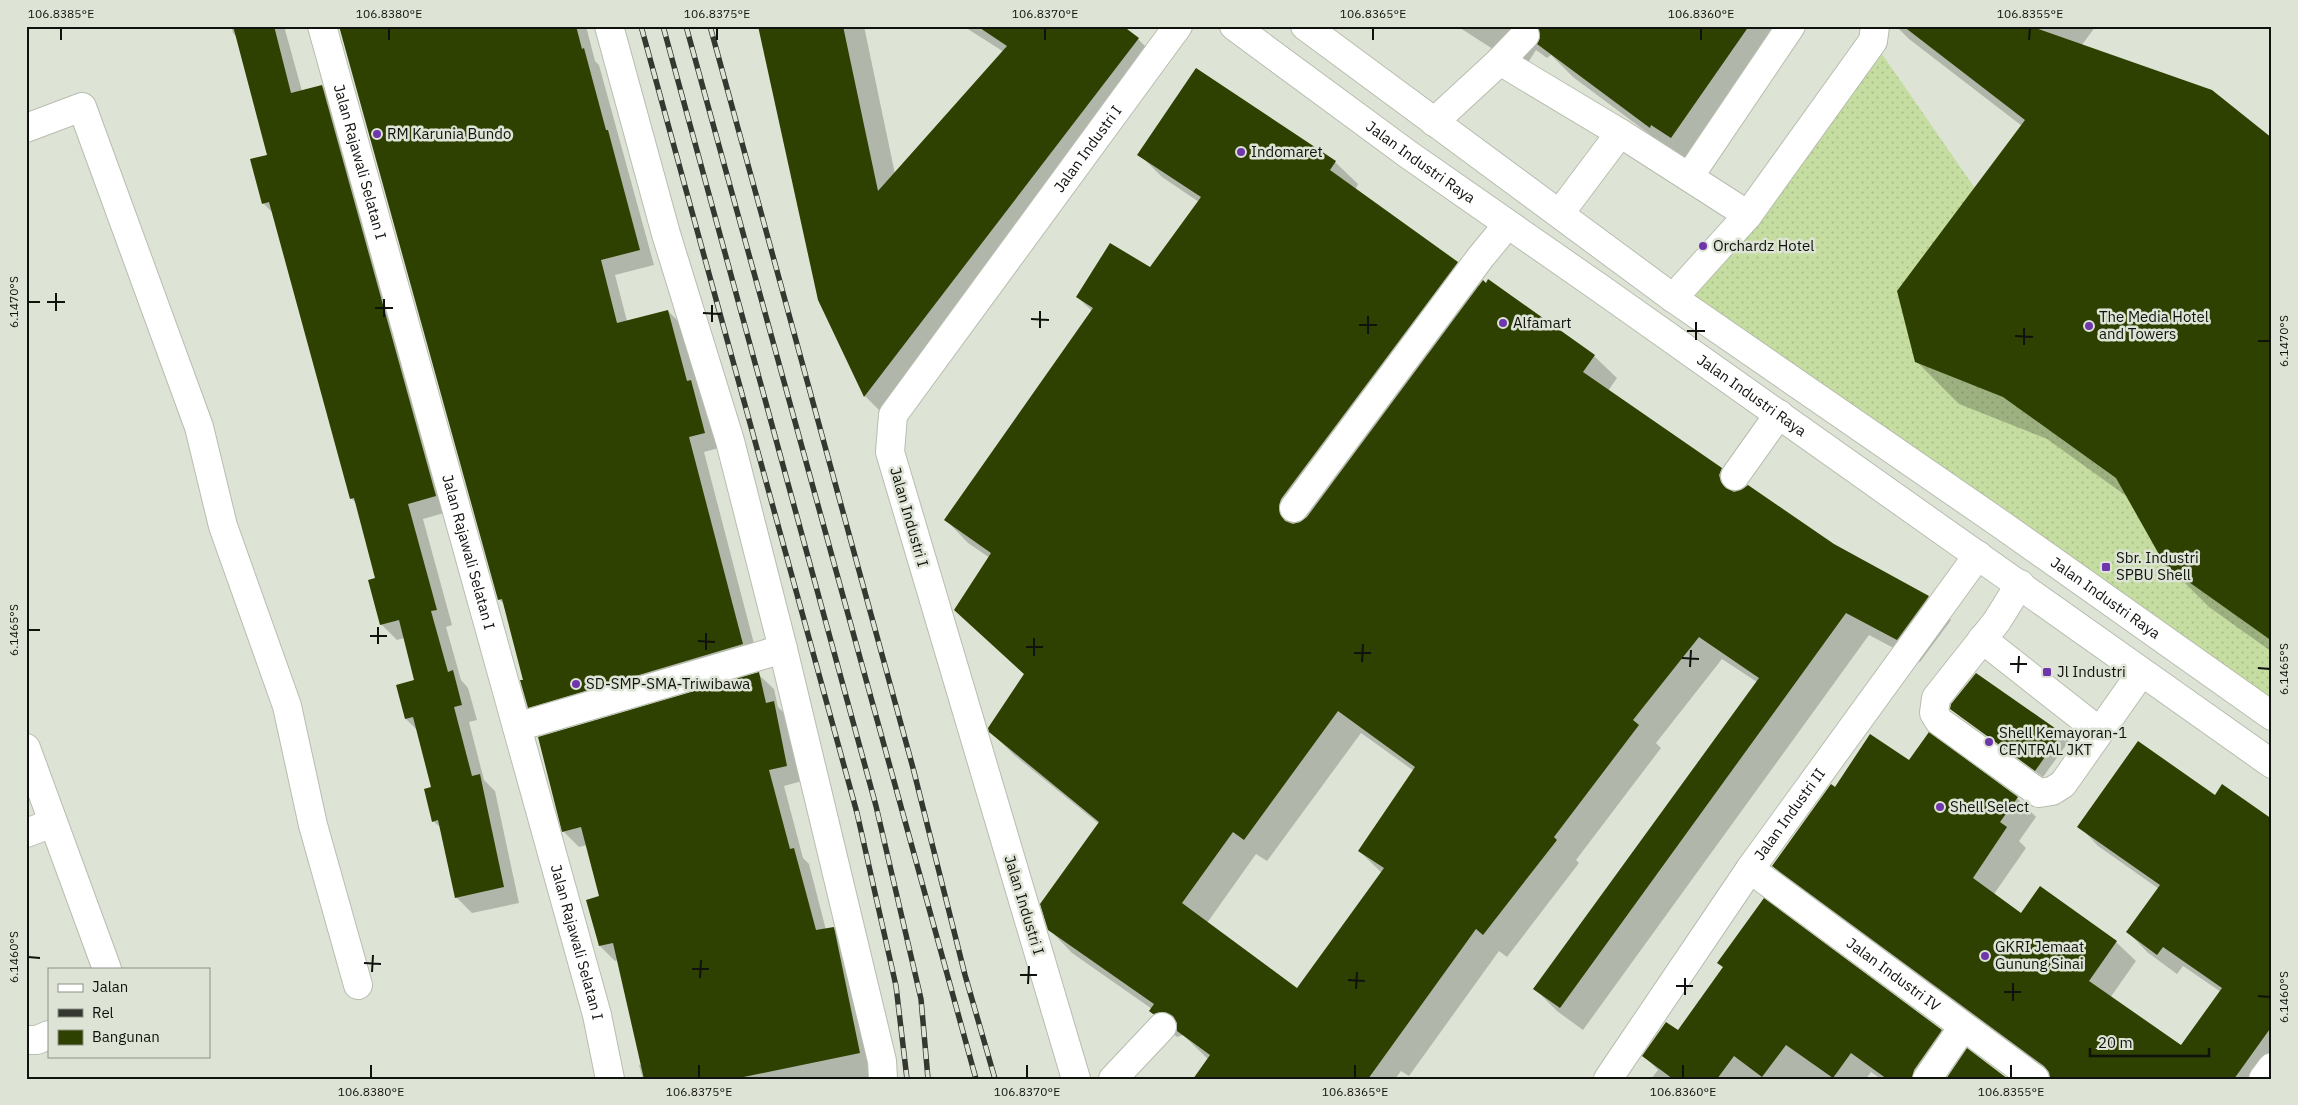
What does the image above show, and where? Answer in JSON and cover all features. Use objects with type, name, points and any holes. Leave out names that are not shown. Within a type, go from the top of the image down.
[{"type":"street","name":"Jalan Rajawali Selatan I","points":[[322,26],[597,1014],[610,1079]]},
{"type":"street","points":[[609,26],[666,234],[730,441],[783,649],[882,1062],[883,1079]]},
{"type":"street","name":"Jalan Industri I","points":[[1076,1079],[890,452],[893,415],[1178,26]]},
{"type":"street","name":"Jalan Industri Raya","points":[[1234,26],[1507,225],[1779,414],[2020,584],[2141,673],[2272,764]]},
{"type":"street","name":"Jalan Industri Raya","points":[[1305,26],[1673,298],[2002,525],[2272,716]]},
{"type":"street","points":[[1689,177],[1791,26]]},
{"type":"street","points":[[1673,298],[1748,215],[1873,41],[1875,26]]},
{"type":"street","points":[[1409,155],[1434,122],[1470,91],[1525,35]]},
{"type":"street","points":[[1500,61],[1620,133],[1748,215]]},
{"type":"street","points":[[26,128],[82,107],[200,427],[223,526],[287,706],[313,825],[358,985]]},
{"type":"street","points":[[1560,213],[1620,133]]},
{"type":"street","points":[[1294,508],[1480,258],[1507,225]]},
{"type":"street","points":[[1735,476],[1779,414]]},
{"type":"street","name":"Jalan Industri II","points":[[1608,1079],[1750,869],[1978,555]]},
{"type":"street","points":[[2020,584],[1997,621],[1936,698],[1934,713],[1939,721],[2039,792],[2052,791],[2063,784],[2141,673]]},
{"type":"street","points":[[1982,639],[2099,731]]},
{"type":"street","points":[[517,727],[783,649]]},
{"type":"street","points":[[26,748],[106,968]]},
{"type":"street","points":[[26,832],[53,823]]},
{"type":"street","name":"Jalan Industri IV","points":[[1750,869],[2035,1079]]},
{"type":"street","points":[[1113,1079],[1162,1027]]},
{"type":"street","points":[[1927,1079],[1963,1027]]},
{"type":"street","points":[[26,1040],[36,1040],[48,1035]]},
{"type":"street","points":[[2263,1079],[2272,1067]]},
{"type":"green space","points":[[1873,41],[1979,194],[2272,403],[2272,718],[1673,298]]},
{"type":"building","points":[[233,26],[274,26],[291,93],[322,85],[436,496],[408,504],[437,610],[431,611],[448,672],[453,670],[462,705],[454,707],[472,776],[480,774],[504,887],[455,898],[438,820],[432,822],[424,789],[431,787],[413,717],[405,719],[396,685],[414,680],[399,620],[380,625],[368,580],[375,578],[354,498],[350,499],[269,202],[262,204],[250,159],[267,155]]},
{"type":"building","points":[[339,26],[576,26],[582,49],[584,48],[606,130],[608,130],[640,250],[601,260],[617,323],[668,310],[687,381],[691,380],[705,433],[689,437],[743,644],[528,708],[520,680],[523,680],[502,599],[498,600]]},
{"type":"building","points":[[758,26],[843,26],[878,191],[1007,46],[977,26],[1123,26],[1139,38],[864,397],[818,300]]},
{"type":"building","points":[[1537,26],[1749,26],[1671,138],[1651,125],[1650,128],[1537,44],[1540,38]]},
{"type":"building","name":"The Media Hotel and Towers","points":[[1903,26],[2030,26],[2212,90],[2272,138],[2272,641],[2165,565],[2116,478],[2003,397],[1915,362],[1897,291],[2025,120]]},
{"type":"building","points":[[1196,68],[1336,161],[1330,170],[1458,262],[1281,499],[1279,506],[1280,514],[1285,521],[1293,524],[1307,517],[1483,280],[1486,283],[1488,279],[1595,355],[1583,372],[1722,468],[1719,475],[1721,482],[1726,488],[1734,492],[1748,485],[1834,544],[1929,596],[1897,640],[1846,613],[1560,1008],[1533,989],[1759,678],[1699,637],[1633,720],[1639,725],[1554,837],[1557,840],[1483,935],[1476,929],[1368,1079],[1193,1079],[1210,1055],[1177,1031],[1177,1023],[1173,1016],[1165,1012],[1153,1014],[1149,1011],[1154,1004],[1048,930],[1040,904],[1099,822],[989,732],[988,728],[1024,674],[954,610],[991,553],[944,520],[1093,308],[1076,297],[1110,243],[1150,267],[1201,197],[1137,155]],"holes":[[[1338,711],[1415,767],[1358,851],[1384,868],[1297,988],[1182,903],[1233,832],[1244,840]]]},
{"type":"building","points":[[759,672],[766,703],[774,701],[787,766],[769,770],[790,849],[794,848],[816,930],[834,927],[860,1053],[734,1079],[644,1079],[613,943],[599,946],[586,900],[599,896],[581,827],[562,832],[538,737]]},
{"type":"building","points":[[1976,673],[2062,733],[2035,771],[1950,709],[1951,704]]},
{"type":"building","points":[[1929,732],[2018,797],[2000,822],[2007,827],[1973,878],[2021,913],[2040,886],[2117,941],[2089,981],[2181,1045],[2222,988],[2163,947],[2157,955],[2126,932],[2160,885],[2077,827],[2138,741],[2215,795],[2222,784],[2272,819],[2272,1026],[2234,1079],[2050,1079],[2049,1072],[2044,1066],[1772,866],[1831,784],[1835,787],[1870,734],[1909,760]]},
{"type":"building","points":[[1764,898],[1942,1030],[1914,1070],[1912,1079],[1887,1079],[1851,1053],[1833,1078],[1786,1045],[1762,1077],[1734,1056],[1717,1079],[1673,1079],[1642,1056],[1666,1022],[1678,1030],[1723,967],[1717,963]]},
{"type":"building","points":[[1967,1048],[2008,1079],[1946,1079]]},
{"type":"railway","points":[[641,26],[857,813],[896,986],[907,1079]]},
{"type":"railway","points":[[663,26],[876,806],[921,999],[928,1079]]},
{"type":"railway","points":[[686,26],[976,1079]]},
{"type":"railway","points":[[710,26],[913,768],[965,975],[995,1079]]},
{"type":"place","name":"RM Karunia Bundo","points":[[377,134]]},
{"type":"place","name":"Indomaret","points":[[1241,152]]},
{"type":"place","name":"Orchardz Hotel","points":[[1703,246]]},
{"type":"place","name":"Alfamart","points":[[1503,323]]},
{"type":"place","name":"The Media Hotel and Towers","points":[[2089,326]]},
{"type":"place","name":"Sbr. Industri SPBU Shell","points":[[2106,567]]},
{"type":"place","name":"Jl Industri","points":[[2047,672]]},
{"type":"place","name":"SD-SMP-SMA-Triwibawa","points":[[576,684]]},
{"type":"place","name":"Shell Kemayoran-1 CENTRAL JKT","points":[[1989,742]]},
{"type":"place","name":"Shell Select","points":[[1940,807]]},
{"type":"place","name":"GKRI Jemaat Gunung Sinai","points":[[1985,956]]}]
